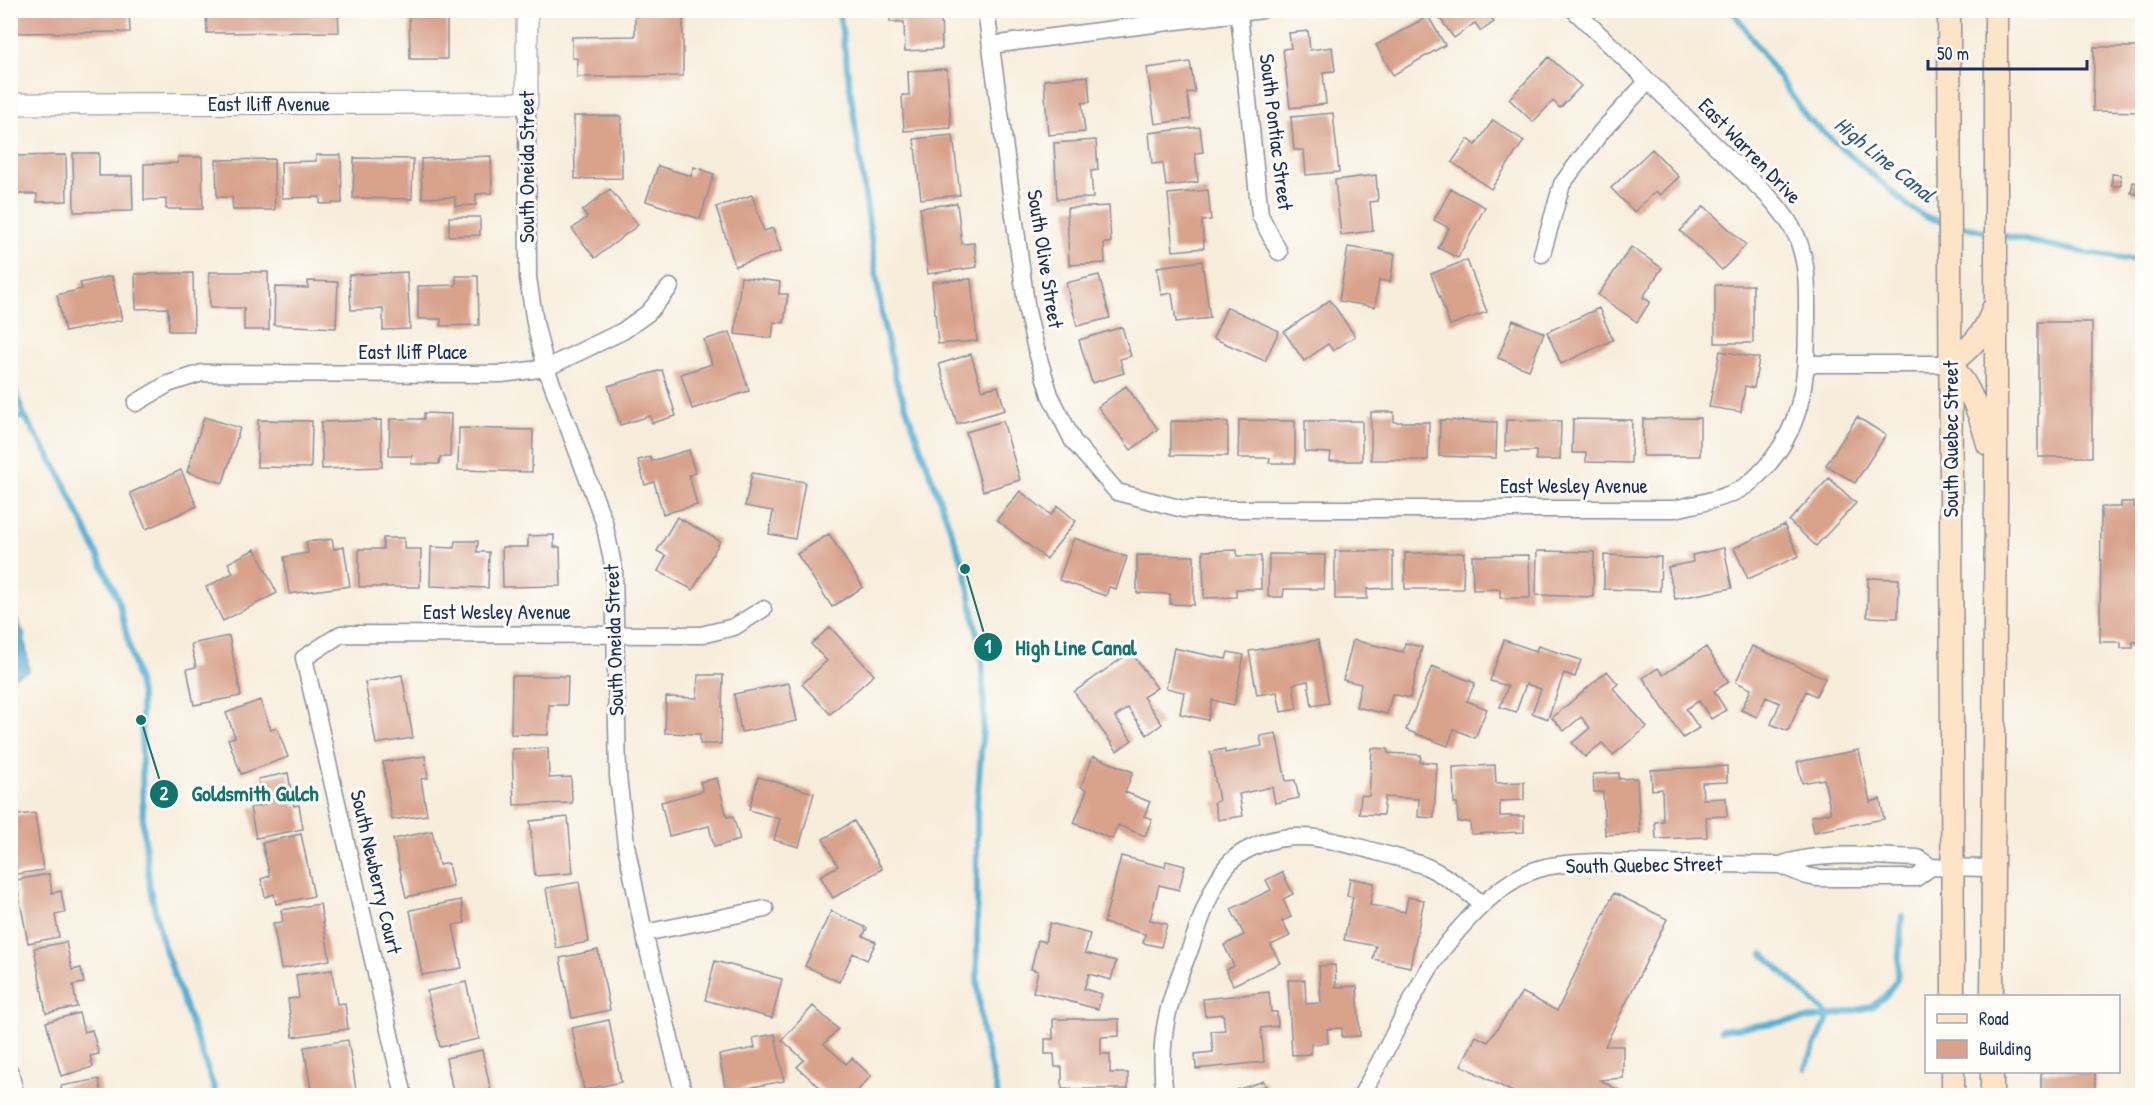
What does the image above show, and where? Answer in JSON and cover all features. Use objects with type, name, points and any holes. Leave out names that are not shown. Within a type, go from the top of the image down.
[{"type":"main road","name":"South Quebec Street","points":[[1949,10],[1951,245],[1942,867],[1953,995]]},
{"type":"main road","points":[[1992,995],[1996,472],[1995,10]]},
{"type":"main road","points":[[1996,301],[1985,328],[1950,364],[1963,378],[1975,404],[1996,472]]},
{"type":"main road","points":[[1953,1073],[1953,1095]]},
{"type":"main road","points":[[1992,1073],[1992,1095]]},
{"type":"street","name":"South Oneida Street","points":[[526,10],[528,278],[535,323],[546,368],[604,522],[614,570],[618,776],[626,845],[644,933],[684,1095]]},
{"type":"street","name":"South Olive Street","points":[[986,10],[1027,310],[1036,349],[1050,395],[1073,441],[1118,492]]},
{"type":"street","points":[[991,45],[1262,10]]},
{"type":"street","name":"East Warren Drive","points":[[1574,10],[1770,198],[1788,220],[1801,248],[1807,282],[1807,364]]},
{"type":"street","name":"South Pontiac Street","points":[[1239,14],[1260,214],[1279,252]]},
{"type":"street","points":[[1542,254],[1562,184],[1601,132],[1648,81]]},
{"type":"street","name":"East Iliff Avenue","points":[[10,104],[526,103]]},
{"type":"street","name":"East Iliff Place","points":[[136,403],[168,384],[202,373],[502,374],[546,368],[623,331],[648,313],[670,286]]},
{"type":"street","points":[[1807,364],[1950,364]]},
{"type":"street","name":"East Wesley Avenue","points":[[1118,492],[1183,509],[1675,509],[1719,498],[1751,482],[1782,446],[1802,403],[1807,364]]},
{"type":"street","name":"East Wesley Avenue","points":[[304,658],[340,634],[701,635],[734,627],[763,609]]},
{"type":"street","name":"South Newberry Court","points":[[304,658],[404,1095]]},
{"type":"street","points":[[1165,1095],[1161,1066],[1162,1044],[1172,994],[1207,906],[1221,878],[1228,865],[1245,851],[1281,837],[1326,838],[1426,866],[1456,883],[1482,904]]},
{"type":"street","name":"South Quebec Street","points":[[1361,1095],[1426,973],[1453,934],[1482,904],[1507,884],[1541,868],[1573,863],[1779,865],[1818,856],[1918,858],[1942,867],[1993,868]]},
{"type":"street","points":[[644,933],[765,909]]},
{"type":"water","points":[[10,603],[24,634],[29,671],[11,678]]},
{"type":"building","points":[[10,10],[129,10],[130,32],[10,33]]},
{"type":"building","points":[[206,10],[338,10],[339,32],[207,33]]},
{"type":"building","points":[[409,10],[447,10],[447,59],[410,59]]},
{"type":"building","points":[[635,10],[683,10],[683,76],[577,77],[577,58],[572,58],[572,37],[635,36]]},
{"type":"building","points":[[890,10],[941,10],[942,49],[905,51],[904,22],[890,22]]},
{"type":"building","points":[[1434,10],[1486,10],[1494,22],[1481,31],[1475,23],[1454,38]]},
{"type":"building","points":[[1428,16],[1445,45],[1393,75],[1376,45]]},
{"type":"building","points":[[1308,31],[1310,50],[1332,47],[1335,71],[1323,72],[1326,104],[1290,108],[1283,49],[1291,48],[1289,33]]},
{"type":"building","points":[[2094,47],[2142,47],[2142,112],[2093,111]]},
{"type":"building","points":[[1549,57],[1581,86],[1560,108],[1553,101],[1533,122],[1509,99]]},
{"type":"building","points":[[1190,62],[1195,92],[1187,93],[1191,119],[1155,124],[1147,68]]},
{"type":"building","points":[[947,69],[951,128],[904,131],[902,95],[909,95],[908,71]]},
{"type":"building","points":[[1088,76],[1090,102],[1082,103],[1085,132],[1048,135],[1044,80]]},
{"type":"building","points":[[1333,113],[1339,172],[1306,175],[1304,150],[1294,150],[1291,117]]},
{"type":"building","points":[[574,116],[621,116],[622,178],[575,179]]},
{"type":"building","points":[[1493,120],[1524,141],[1491,189],[1452,162],[1468,139],[1476,145]]},
{"type":"building","points":[[1200,127],[1203,152],[1195,153],[1198,182],[1166,186],[1163,163],[1152,164],[1149,133]]},
{"type":"building","points":[[953,135],[960,195],[921,199],[914,139]]},
{"type":"building","points":[[1096,140],[1098,170],[1091,171],[1093,198],[1057,199],[1054,143]]},
{"type":"building","points":[[1652,149],[1679,177],[1660,195],[1656,191],[1634,212],[1611,188]]},
{"type":"building","points":[[73,153],[99,153],[99,176],[132,176],[133,211],[74,212]]},
{"type":"building","points":[[66,155],[67,201],[37,202],[37,194],[15,194],[14,156]]},
{"type":"building","points":[[316,155],[341,155],[342,203],[320,204],[320,197],[282,198],[281,162],[316,161]]},
{"type":"building","points":[[491,156],[492,193],[476,194],[476,205],[455,206],[455,197],[422,198],[421,159]]},
{"type":"building","points":[[178,157],[202,157],[203,209],[166,209],[166,199],[144,200],[144,164],[178,163]]},
{"type":"building","points":[[354,158],[413,159],[412,199],[353,198]]},
{"type":"building","points":[[274,159],[275,210],[233,210],[232,197],[217,197],[216,160]]},
{"type":"building","points":[[658,166],[691,176],[694,167],[714,174],[700,219],[646,201]]},
{"type":"building","points":[[2112,174],[2121,175],[2121,186],[2112,186]]},
{"type":"building","points":[[1376,175],[1378,201],[1370,202],[1373,231],[1341,235],[1335,180]]},
{"type":"building","points":[[2133,182],[2142,184],[2142,195],[2131,193]]},
{"type":"building","points":[[610,189],[638,225],[595,258],[572,229],[587,217],[582,211]]},
{"type":"building","points":[[1451,189],[1485,207],[1458,258],[1438,248],[1449,228],[1434,220]]},
{"type":"building","points":[[1208,190],[1211,220],[1202,221],[1204,248],[1173,251],[1168,194]]},
{"type":"building","points":[[752,195],[764,231],[773,228],[781,251],[735,266],[716,207]]},
{"type":"building","points":[[957,203],[962,244],[974,243],[977,267],[928,274],[920,208]]},
{"type":"building","points":[[1109,206],[1111,243],[1104,243],[1105,263],[1069,265],[1067,208]]},
{"type":"building","points":[[1704,206],[1746,245],[1722,270],[1680,231]]},
{"type":"building","points":[[449,217],[480,217],[480,235],[449,236]]},
{"type":"building","points":[[1348,247],[1395,254],[1390,282],[1379,280],[1375,307],[1339,301]]},
{"type":"building","points":[[1631,247],[1662,268],[1643,297],[1650,302],[1637,322],[1598,295]]},
{"type":"building","points":[[1467,260],[1487,312],[1450,325],[1431,274]]},
{"type":"building","points":[[1202,261],[1210,318],[1176,322],[1172,293],[1161,295],[1157,267]]},
{"type":"building","points":[[209,272],[268,272],[269,330],[244,330],[244,308],[210,308]]},
{"type":"building","points":[[407,272],[410,329],[383,330],[383,309],[351,310],[349,275]]},
{"type":"building","points":[[193,273],[194,331],[169,331],[168,308],[136,309],[135,274]]},
{"type":"building","points":[[1099,275],[1110,318],[1077,326],[1066,283]]},
{"type":"building","points":[[112,276],[122,320],[65,332],[57,295],[82,289],[80,283]]},
{"type":"building","points":[[456,276],[478,276],[479,325],[441,326],[441,319],[418,319],[418,286],[456,285]]},
{"type":"building","points":[[741,277],[780,282],[779,294],[788,294],[784,323],[774,322],[772,338],[735,334]]},
{"type":"building","points":[[971,279],[977,341],[938,344],[932,282]]},
{"type":"building","points":[[308,281],[338,282],[336,328],[274,325],[275,287],[308,288]]},
{"type":"building","points":[[1715,285],[1753,285],[1753,343],[1715,343]]},
{"type":"building","points":[[1330,300],[1355,336],[1333,351],[1328,344],[1304,361],[1284,332]]},
{"type":"building","points":[[1227,307],[1279,331],[1265,361],[1213,338]]},
{"type":"building","points":[[1599,308],[1613,340],[1561,364],[1547,332]]},
{"type":"building","points":[[1513,320],[1544,333],[1529,370],[1498,358]]},
{"type":"building","points":[[2038,322],[2092,322],[2092,457],[2038,457]]},
{"type":"building","points":[[1122,327],[1131,356],[1120,359],[1124,373],[1092,383],[1079,340]]},
{"type":"building","points":[[730,332],[749,391],[692,409],[681,374],[712,364],[704,340]]},
{"type":"building","points":[[1720,351],[1759,358],[1754,388],[1745,386],[1741,412],[1709,407]]},
{"type":"building","points":[[971,354],[982,390],[998,386],[1005,410],[957,424],[939,364]]},
{"type":"building","points":[[662,370],[676,416],[652,423],[650,416],[620,425],[608,386]]},
{"type":"building","points":[[1126,386],[1158,429],[1131,450],[1098,407]]},
{"type":"building","points":[[1371,412],[1394,412],[1394,422],[1429,422],[1428,460],[1371,460]]},
{"type":"building","points":[[424,413],[451,414],[450,457],[440,457],[439,464],[411,464],[412,456],[389,456],[390,419],[424,419]]},
{"type":"building","points":[[204,417],[240,428],[223,483],[187,472]]},
{"type":"building","points":[[1857,417],[1886,435],[1855,483],[1826,465]]},
{"type":"building","points":[[1700,418],[1700,456],[1643,456],[1643,419]]},
{"type":"building","points":[[1573,419],[1632,420],[1631,463],[1586,462],[1586,453],[1572,453]]},
{"type":"building","points":[[258,420],[312,421],[311,468],[257,467]]},
{"type":"building","points":[[381,420],[382,467],[322,469],[321,422]]},
{"type":"building","points":[[1239,420],[1295,421],[1295,463],[1269,463],[1270,458],[1238,458]]},
{"type":"building","points":[[1440,420],[1497,422],[1496,458],[1439,456]]},
{"type":"building","points":[[1506,420],[1561,421],[1560,460],[1536,460],[1536,451],[1505,451]]},
{"type":"building","points":[[1003,421],[1020,480],[983,491],[966,432]]},
{"type":"building","points":[[1171,421],[1228,422],[1228,456],[1171,455]]},
{"type":"building","points":[[1305,421],[1362,421],[1362,461],[1330,461],[1331,453],[1305,452]]},
{"type":"building","points":[[459,428],[533,430],[532,472],[458,470]]},
{"type":"building","points":[[689,450],[695,473],[689,475],[697,505],[663,514],[654,482],[645,485],[638,460],[650,457],[652,461]]},
{"type":"building","points":[[181,470],[197,506],[146,529],[130,493]]},
{"type":"building","points":[[752,473],[805,482],[795,539],[769,534],[773,511],[745,506]]},
{"type":"building","points":[[1829,478],[1856,503],[1816,546],[1789,521]]},
{"type":"building","points":[[1020,491],[1051,515],[1058,506],[1076,521],[1046,559],[997,520]]},
{"type":"building","points":[[2121,502],[2134,502],[2134,507],[2142,507],[2142,642],[2133,642],[2133,648],[2121,648],[2121,642],[2100,642],[2101,507],[2121,507]]},
{"type":"building","points":[[677,517],[720,541],[693,590],[658,571],[666,556],[657,551]]},
{"type":"building","points":[[1784,525],[1799,556],[1748,579],[1734,548]]},
{"type":"building","points":[[829,534],[863,587],[832,607],[797,554]]},
{"type":"building","points":[[554,535],[554,547],[560,547],[561,586],[503,587],[502,547],[528,547],[528,536]]},
{"type":"building","points":[[383,538],[404,538],[404,549],[421,549],[420,587],[359,587],[359,549],[383,549]]},
{"type":"building","points":[[1074,538],[1127,557],[1116,589],[1109,587],[1106,596],[1059,580]]},
{"type":"building","points":[[332,539],[334,549],[344,547],[350,586],[289,594],[284,557],[308,553],[306,542]]},
{"type":"building","points":[[455,541],[478,541],[477,552],[489,552],[488,588],[430,586],[431,547],[454,548]]},
{"type":"building","points":[[1724,548],[1732,588],[1675,599],[1668,567],[1693,562],[1692,555]]},
{"type":"building","points":[[255,549],[277,593],[223,621],[206,587],[233,573],[228,563]]},
{"type":"building","points":[[1237,550],[1237,556],[1261,556],[1261,589],[1236,589],[1236,597],[1204,598],[1203,551]]},
{"type":"building","points":[[1335,551],[1393,551],[1393,588],[1367,589],[1367,599],[1335,599]]},
{"type":"building","points":[[1537,551],[1594,552],[1593,597],[1536,595]]},
{"type":"building","points":[[1405,553],[1464,553],[1463,589],[1405,589]]},
{"type":"building","points":[[1269,554],[1325,555],[1324,589],[1284,589],[1283,597],[1268,597]]},
{"type":"building","points":[[1137,555],[1194,556],[1194,605],[1170,604],[1170,594],[1137,593]]},
{"type":"building","points":[[1529,555],[1530,598],[1500,598],[1500,589],[1473,590],[1472,556]]},
{"type":"building","points":[[1604,555],[1661,557],[1660,591],[1604,589]]},
{"type":"building","points":[[1868,578],[1899,579],[1898,618],[1867,617]]},
{"type":"building","points":[[830,627],[874,675],[830,714],[802,684],[827,661],[811,644]]},
{"type":"building","points":[[229,636],[241,696],[194,705],[187,669],[196,667],[191,644]]},
{"type":"building","points":[[1318,640],[1329,703],[1312,706],[1308,681],[1293,684],[1297,709],[1281,712],[1277,692],[1257,695],[1249,651]]},
{"type":"building","points":[[1353,640],[1403,652],[1405,643],[1422,647],[1410,698],[1392,694],[1387,714],[1356,707],[1361,684],[1343,680]]},
{"type":"building","points":[[1504,640],[1536,651],[1538,646],[1581,660],[1575,677],[1564,673],[1548,719],[1532,713],[1541,689],[1526,684],[1516,712],[1500,707],[1508,686],[1490,681]]},
{"type":"building","points":[[1752,646],[1825,678],[1816,696],[1806,691],[1788,731],[1771,724],[1780,703],[1766,697],[1757,717],[1741,710],[1751,689],[1736,682]]},
{"type":"building","points":[[1706,647],[1729,682],[1714,691],[1726,710],[1711,719],[1699,701],[1686,709],[1699,728],[1683,738],[1643,678],[1658,668],[1663,675]]},
{"type":"building","points":[[1174,648],[1226,659],[1228,652],[1244,655],[1234,705],[1212,700],[1208,720],[1180,714],[1184,692],[1166,688]]},
{"type":"building","points":[[1131,652],[1157,688],[1143,697],[1162,724],[1147,735],[1128,708],[1115,717],[1132,740],[1117,751],[1074,692]]},
{"type":"building","points":[[1432,666],[1475,683],[1467,701],[1487,709],[1475,738],[1454,729],[1448,746],[1406,730]]},
{"type":"building","points":[[1607,671],[1618,684],[1613,688],[1647,727],[1613,755],[1602,743],[1585,757],[1572,743],[1590,728],[1581,717],[1564,731],[1552,718]]},
{"type":"building","points":[[402,675],[413,738],[376,744],[365,682]]},
{"type":"building","points":[[698,675],[723,675],[721,744],[700,744],[700,734],[665,733],[666,697],[697,698]]},
{"type":"building","points":[[512,676],[568,676],[567,705],[549,705],[548,735],[511,734]]},
{"type":"building","points":[[789,683],[797,721],[741,732],[734,694]]},
{"type":"building","points":[[260,700],[271,730],[277,728],[288,757],[241,774],[228,739],[235,737],[226,713]]},
{"type":"building","points":[[1276,733],[1286,781],[1295,780],[1299,798],[1275,803],[1272,787],[1239,794],[1243,816],[1218,820],[1214,802],[1219,801],[1210,752],[1225,749],[1225,753],[1262,746],[1260,736]]},
{"type":"building","points":[[548,748],[549,778],[571,777],[572,803],[514,805],[512,749]]},
{"type":"building","points":[[1372,748],[1388,749],[1388,753],[1421,755],[1420,762],[1437,763],[1434,818],[1418,817],[1419,799],[1385,797],[1383,815],[1359,814],[1361,795],[1369,796]]},
{"type":"building","points":[[1859,750],[1870,802],[1880,799],[1884,819],[1814,832],[1811,816],[1831,813],[1824,779],[1802,783],[1797,762]]},
{"type":"building","points":[[425,756],[428,778],[421,779],[427,815],[392,820],[383,762]]},
{"type":"building","points":[[1093,756],[1133,772],[1125,792],[1150,802],[1144,816],[1152,819],[1145,836],[1118,825],[1112,839],[1074,823],[1087,790],[1081,787]]},
{"type":"building","points":[[1495,765],[1496,783],[1524,782],[1524,800],[1500,801],[1500,816],[1524,816],[1524,832],[1471,834],[1470,822],[1458,822],[1457,803],[1454,803],[1453,767]]},
{"type":"building","points":[[1727,766],[1727,782],[1702,783],[1703,799],[1726,798],[1727,816],[1706,817],[1707,837],[1656,839],[1655,822],[1663,821],[1662,789],[1652,790],[1651,770]]},
{"type":"building","points":[[288,773],[294,806],[299,805],[303,829],[256,838],[250,808],[264,805],[258,779]]},
{"type":"building","points":[[1619,773],[1619,779],[1637,778],[1640,833],[1605,835],[1603,792],[1594,792],[1593,774]]},
{"type":"building","points":[[758,777],[814,793],[799,847],[774,840],[780,819],[749,810]]},
{"type":"building","points":[[717,778],[727,817],[733,816],[740,840],[714,847],[709,826],[669,836],[661,802],[703,791],[700,782]]},
{"type":"building","points":[[35,813],[43,870],[10,875],[10,816]]},
{"type":"building","points":[[568,817],[573,873],[535,876],[530,821]]},
{"type":"building","points":[[854,821],[882,869],[833,898],[820,876],[838,866],[823,839]]},
{"type":"building","points":[[432,831],[439,865],[448,863],[453,887],[406,897],[393,839]]},
{"type":"building","points":[[301,834],[314,896],[276,904],[274,894],[265,897],[261,879],[270,876],[262,843]]},
{"type":"building","points":[[1121,856],[1165,867],[1166,861],[1185,866],[1179,890],[1159,885],[1150,920],[1167,924],[1161,947],[1143,943],[1145,934],[1104,923]]},
{"type":"building","points":[[1282,872],[1293,894],[1283,899],[1291,917],[1282,921],[1290,936],[1271,945],[1280,963],[1233,985],[1226,970],[1234,966],[1224,945],[1244,935],[1231,909],[1271,890],[1266,880]]},
{"type":"building","points":[[49,874],[52,893],[61,891],[65,913],[55,915],[59,937],[28,943],[16,880]]},
{"type":"building","points":[[1350,878],[1374,883],[1370,905],[1405,912],[1408,897],[1424,900],[1410,967],[1373,959],[1376,946],[1344,940],[1353,897],[1347,896]]},
{"type":"building","points":[[579,882],[589,942],[556,948],[546,888]]},
{"type":"building","points":[[1614,893],[1667,919],[1605,1046],[1623,1046],[1623,1078],[1600,1080],[1629,1096],[1520,1096],[1461,1065],[1476,1036],[1488,1042],[1522,992],[1557,1011]]},
{"type":"building","points":[[461,900],[465,923],[453,925],[462,968],[422,975],[410,910]]},
{"type":"building","points":[[320,904],[330,960],[281,969],[273,923],[283,922],[281,910]]},
{"type":"building","points":[[831,911],[867,928],[863,936],[876,942],[867,960],[853,953],[839,982],[805,966]]},
{"type":"building","points":[[1050,923],[1090,934],[1085,953],[1116,961],[1111,980],[1089,974],[1084,989],[1102,994],[1098,1009],[1033,992],[1038,971],[1031,969],[1038,940],[1045,942]]},
{"type":"building","points":[[66,942],[72,970],[81,968],[84,983],[73,985],[77,1007],[46,1013],[34,948]]},
{"type":"building","points":[[598,950],[610,1010],[572,1018],[560,958]]},
{"type":"building","points":[[715,961],[782,979],[772,1018],[705,1000]]},
{"type":"building","points":[[1335,965],[1336,987],[1357,986],[1360,1036],[1342,1037],[1342,1028],[1327,1029],[1328,1043],[1311,1044],[1311,1054],[1292,1055],[1288,980],[1305,980],[1306,1004],[1321,1003],[1319,966]]},
{"type":"building","points":[[332,970],[337,1004],[345,1003],[348,1029],[293,1037],[288,999],[299,998],[296,975]]},
{"type":"building","points":[[466,982],[479,1039],[440,1047],[427,991]]},
{"type":"building","points":[[1269,992],[1271,1012],[1277,1012],[1278,1026],[1261,1028],[1264,1062],[1196,1069],[1195,1054],[1213,1052],[1211,1031],[1225,1030],[1223,1014],[1205,1016],[1203,999]]},
{"type":"building","points":[[813,1006],[838,1029],[824,1044],[846,1064],[852,1058],[871,1076],[853,1096],[820,1096],[824,1091],[797,1067],[804,1060],[782,1040]]},
{"type":"building","points":[[79,1013],[84,1032],[92,1030],[99,1054],[90,1056],[93,1067],[61,1076],[46,1022]]},
{"type":"building","points":[[1053,1019],[1119,1019],[1119,1036],[1101,1037],[1101,1054],[1110,1054],[1110,1073],[1128,1073],[1128,1089],[1062,1089],[1062,1067],[1055,1067],[1054,1054],[1045,1054],[1045,1039],[1053,1039]]},
{"type":"building","points":[[609,1020],[621,1082],[584,1090],[572,1028]]},
{"type":"building","points":[[775,1034],[784,1081],[726,1092],[719,1055],[755,1048],[753,1038]]},
{"type":"building","points":[[348,1040],[357,1095],[312,1096],[304,1047]]},
{"type":"building","points":[[482,1050],[492,1096],[454,1096],[446,1058]]},
{"type":"building","points":[[2041,1073],[2095,1073],[2095,1096],[2041,1096]]},
{"type":"building","points":[[99,1079],[102,1096],[62,1096],[61,1086]]},
{"type":"building","points":[[1264,1081],[1269,1096],[1221,1096],[1221,1095]]},
{"type":"waterway","name":"High Line Canal","points":[[839,10],[883,322],[896,380],[965,569],[982,661],[984,713],[977,805],[977,977],[982,1030],[998,1096]]},
{"type":"waterway","name":"High Line Canal","points":[[1732,10],[1808,119],[1910,207],[1925,217],[1944,222]]},
{"type":"waterway","name":"High Line Canal","points":[[1954,224],[1991,233]]},
{"type":"waterway","name":"High Line Canal","points":[[2001,235],[2086,253],[2142,261]]},
{"type":"waterway","points":[[10,377],[24,416],[59,472],[118,599],[141,694],[143,824],[150,889],[163,944],[217,1096]]},
{"type":"waterway","points":[[10,421],[24,416]]},
{"type":"waterway","points":[[1721,1030],[1829,1016],[1871,1007],[1886,996],[1897,979],[1902,916]]},
{"type":"waterway","points":[[1763,954],[1829,1016]]},
{"type":"waterway","points":[[1805,1068],[1829,1016]]},
{"type":"place","name":"High Line Canal","points":[[965,569]]},
{"type":"place","name":"Goldsmith Gulch","points":[[141,720]]}]
